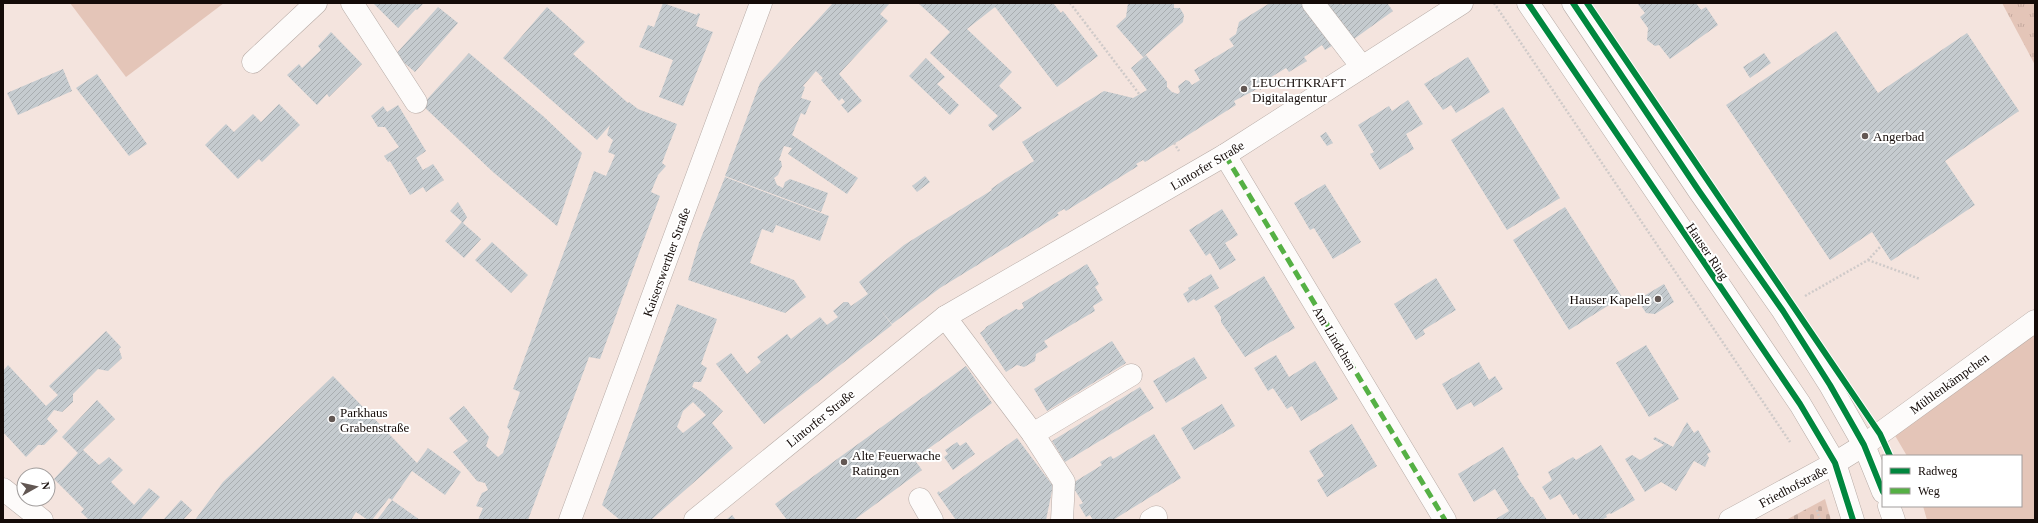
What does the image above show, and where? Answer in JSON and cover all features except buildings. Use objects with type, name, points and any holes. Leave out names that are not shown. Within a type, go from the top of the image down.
[{"type":"street","points":[[253,62],[316,3]]},
{"type":"street","points":[[352,3],[416,102]]},
{"type":"street","name":"Kaiserswerther Straße","points":[[570,520],[761,3]]},
{"type":"street","points":[[1314,3],[1362,67]]},
{"type":"street","name":"Lintorfer Straße","points":[[695,520],[946,317],[1225,155],[1462,3]]},
{"type":"street","name":"Hauser Ring","points":[[1528,3],[1800,404],[1835,463],[1853,520]]},
{"type":"street","name":"Hauser Ring","points":[[1572,3],[1703,198],[1783,310],[1830,385],[1864,445],[1882,490]]},
{"type":"street","name":"Am Lindchen","points":[[1225,155],[1445,520]]},
{"type":"street","points":[[946,317],[1033,434],[1064,482],[1062,520]]},
{"type":"street","name":"Mühlenkämpchen","points":[[1864,445],[2035,321]]},
{"type":"street","points":[[1033,434],[1131,374]]},
{"type":"street","points":[[1835,463],[1864,445]]},
{"type":"street","name":"Friedhofstraße","points":[[1730,520],[1835,463]]},
{"type":"street","points":[[3,489],[42,520]]},
{"type":"street","points":[[920,500],[932,520]]},
{"type":"street","points":[[1889,507],[1894,520]]},
{"type":"path","points":[[1070,3],[1140,94]]},
{"type":"path","points":[[1494,3],[1791,444]]},
{"type":"path","points":[[1813,291],[1868,260],[1881,246]]},
{"type":"path","points":[[1868,260],[1920,280]]},
{"type":"path","points":[[1817,510],[1820,520]]},
{"type":"green space","points":[[70,3],[224,3],[126,77]]},
{"type":"green space","points":[[2002,3],[2035,3],[2035,65]]},
{"type":"green space","points":[[2035,321],[2035,520],[1927,520],[1923,507],[2022,507],[2022,455],[1906,455],[1890,427]]},
{"type":"green space","points":[[1825,499],[1831,520],[1786,520]]},
{"type":"marked path","points":[[1225,155],[1445,520]]},
{"type":"cycle path","points":[[1528,3],[1800,404],[1835,463],[1853,520]]},
{"type":"cycle path","points":[[1573,3],[1699,191],[1783,311],[1830,385],[1864,445],[1882,490]]},
{"type":"cycle path","points":[[1587,3],[1880,434],[1890,455]]},
{"type":"place","name":"LEUCHTKRAFT Digitalagentur","points":[[1244,89]]},
{"type":"place","name":"Angerbad","points":[[1865,136]]},
{"type":"place","name":"Hauser Kapelle","points":[[1658,299]]},
{"type":"place","name":"Parkhaus Grabenstraße","points":[[332,419]]},
{"type":"place","name":"Alte Feuerwache Ratingen","points":[[844,462]]}]
